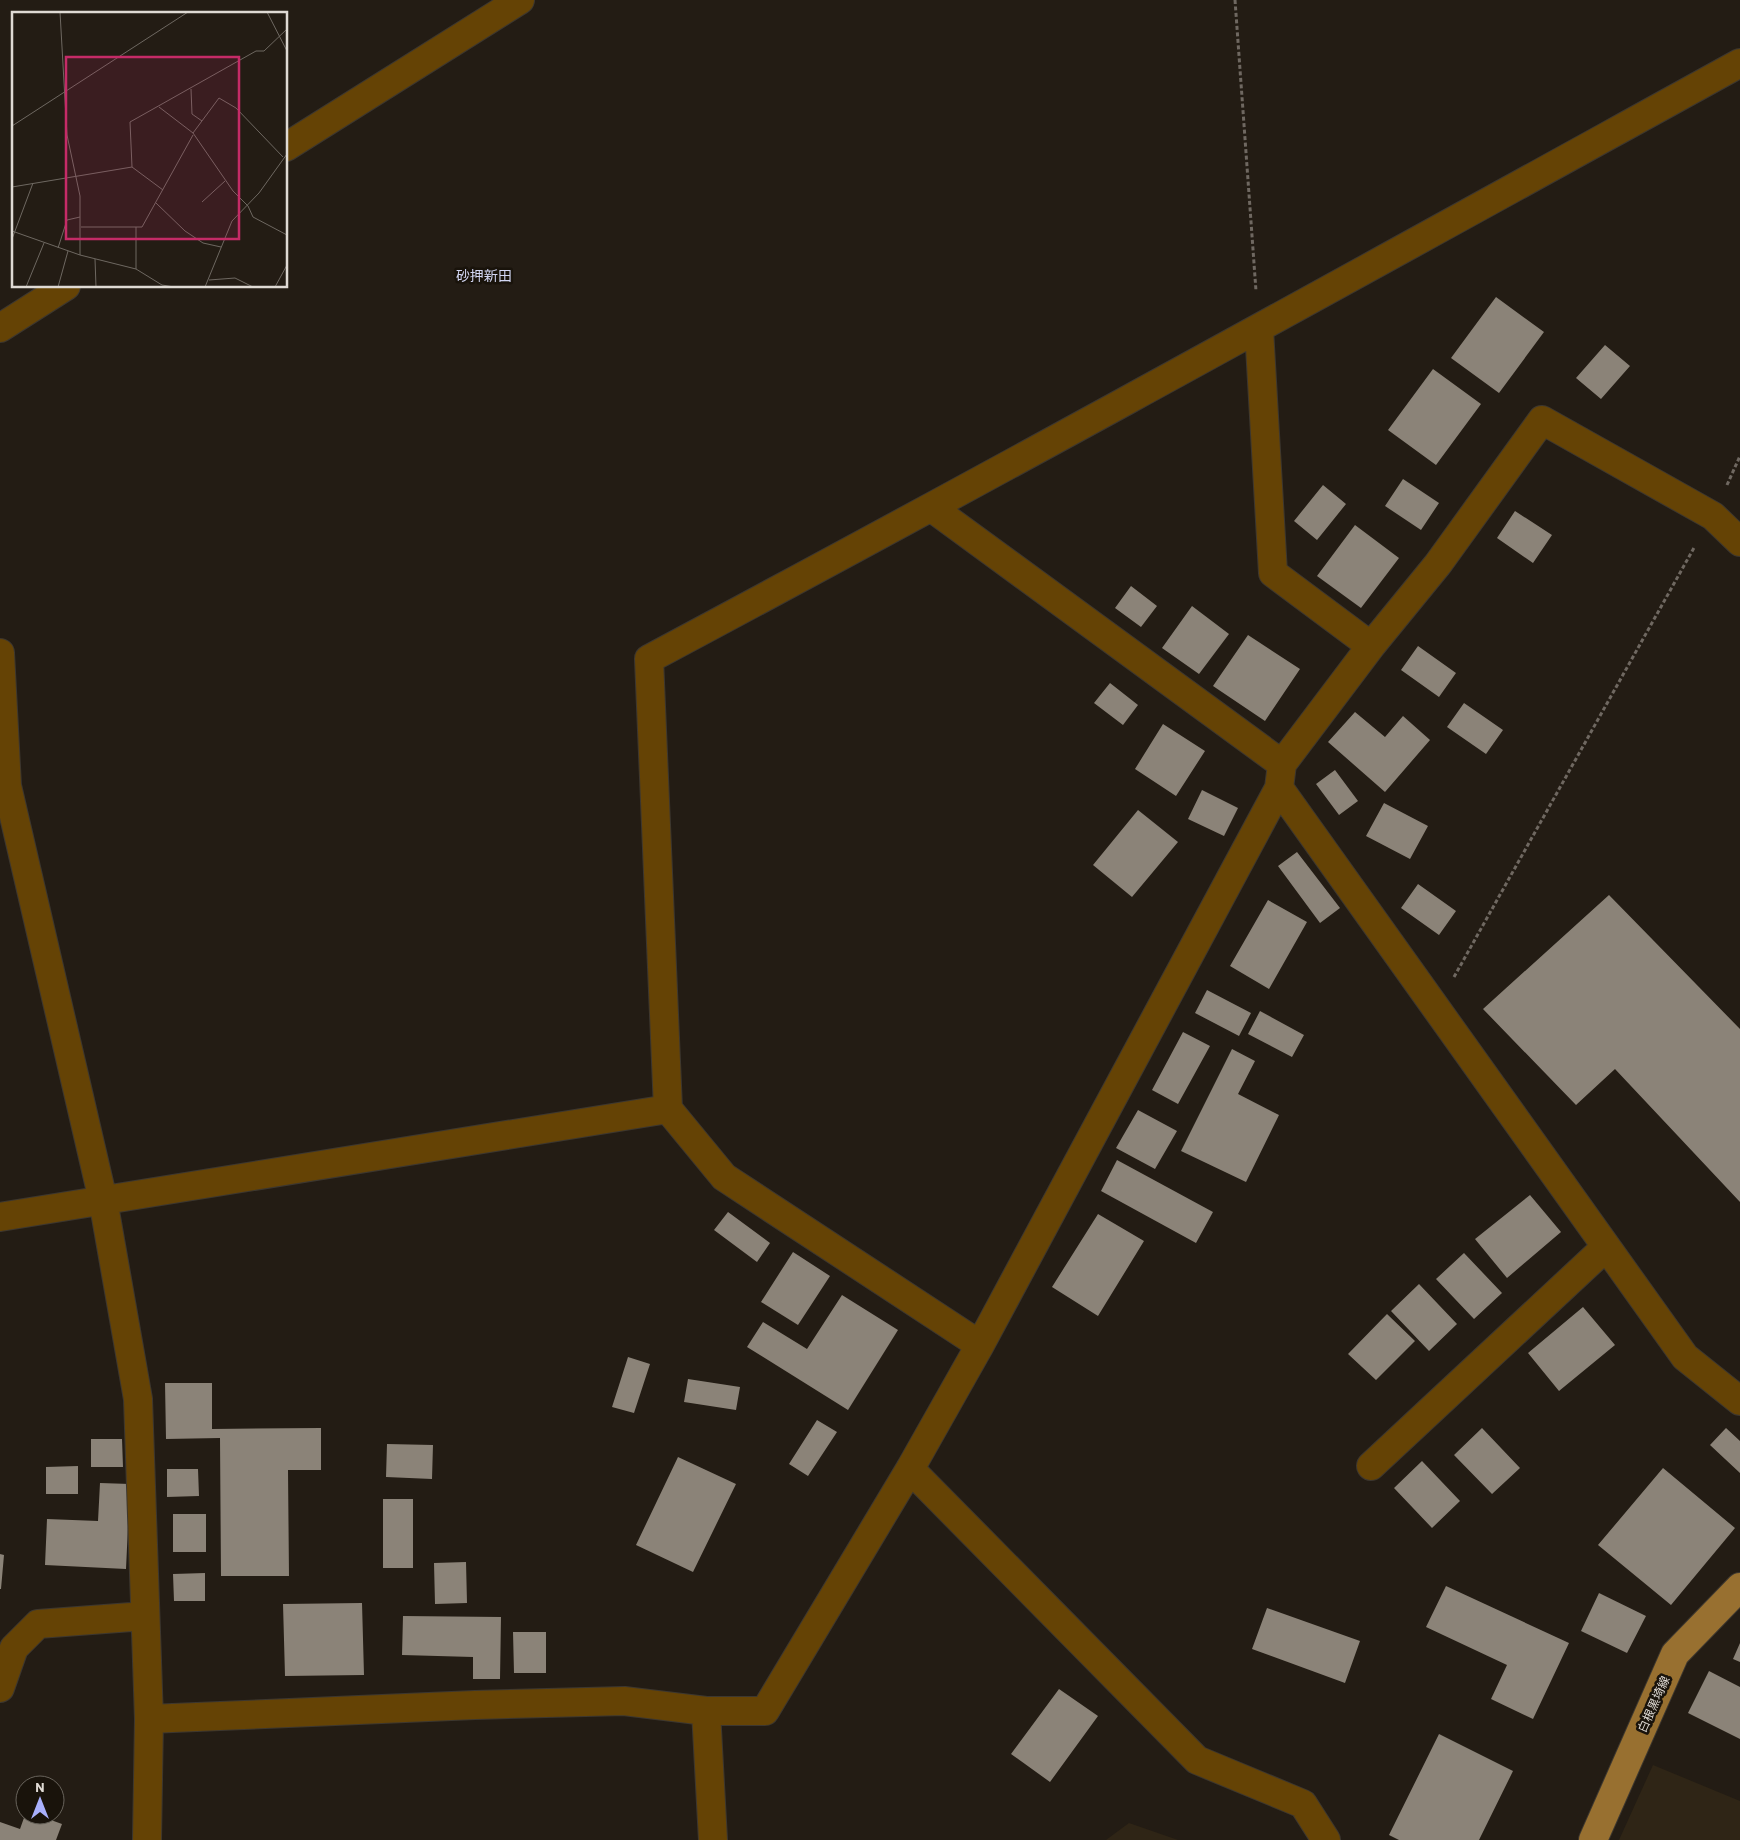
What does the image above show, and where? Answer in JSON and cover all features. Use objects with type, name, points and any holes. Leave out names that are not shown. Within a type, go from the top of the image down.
[{"type":"main road","name":"白根黒埼線","points":[[1593,1840],[1675,1654],[1740,1587]]},
{"type":"street","points":[[288,146],[520,0]]},
{"type":"street","points":[[980,1344],[724,1177],[668,1109],[649,659],[932,508],[1740,63]]},
{"type":"street","points":[[0,328],[63,288]]},
{"type":"street","points":[[1258,329],[1273,573],[1371,646]]},
{"type":"street","points":[[149,1719],[475,1705],[624,1701],[706,1711],[765,1711],[910,1469],[980,1344],[1280,776],[1371,646],[1438,564],[1542,420],[1713,516],[1740,542]]},
{"type":"street","points":[[932,508],[1280,776],[1436,1009],[1685,1357],[1740,1401]]},
{"type":"street","points":[[0,653],[7,786],[103,1200],[138,1399],[149,1719],[147,1840]]},
{"type":"street","points":[[0,1217],[668,1109]]},
{"type":"street","points":[[1371,1466],[1606,1248]]},
{"type":"street","points":[[910,1469],[1197,1760],[1303,1804],[1326,1840]]},
{"type":"street","points":[[0,1688],[14,1648],[38,1624],[145,1616]]},
{"type":"street","points":[[706,1711],[713,1840]]},
{"type":"path","points":[[1235,0],[1258,329]]},
{"type":"path","points":[[1436,1009],[1713,516],[1740,456]]},
{"type":"shaded area","points":[[1653,1765],[1740,1801],[1740,1840],[1619,1840]]},
{"type":"shaded area","points":[[1129,1823],[1178,1840],[1106,1840]]},
{"type":"building","points":[[1496,297],[1544,332],[1499,393],[1451,358]]},
{"type":"building","points":[[1605,345],[1630,366],[1601,399],[1576,378]]},
{"type":"building","points":[[1433,369],[1481,404],[1436,465],[1388,430]]},
{"type":"building","points":[[1403,479],[1439,503],[1421,530],[1385,506]]},
{"type":"building","points":[[1323,485],[1346,504],[1317,540],[1294,521]]},
{"type":"building","points":[[1515,511],[1552,535],[1533,563],[1497,538]]},
{"type":"building","points":[[1355,525],[1399,558],[1361,608],[1317,576]]},
{"type":"building","points":[[1131,586],[1157,606],[1141,627],[1115,608]]},
{"type":"building","points":[[1192,606],[1229,634],[1199,674],[1162,648]]},
{"type":"building","points":[[1248,635],[1300,669],[1265,721],[1213,686]]},
{"type":"building","points":[[1418,646],[1456,673],[1439,697],[1401,670]]},
{"type":"building","points":[[1110,683],[1138,705],[1123,725],[1094,703]]},
{"type":"building","points":[[1464,703],[1503,730],[1486,754],[1447,727]]},
{"type":"building","points":[[1355,712],[1385,737],[1403,716],[1430,740],[1385,792],[1328,742]]},
{"type":"building","points":[[1163,724],[1205,751],[1176,796],[1135,769]]},
{"type":"building","points":[[1335,770],[1358,801],[1339,815],[1316,784]]},
{"type":"building","points":[[1202,790],[1238,808],[1224,836],[1188,819]]},
{"type":"building","points":[[1384,803],[1428,826],[1410,859],[1366,836]]},
{"type":"building","points":[[1138,810],[1178,842],[1132,897],[1093,865]]},
{"type":"building","points":[[1297,852],[1340,908],[1320,923],[1278,866]]},
{"type":"building","points":[[1418,884],[1456,911],[1439,935],[1401,908]]},
{"type":"building","points":[[1609,895],[1740,1029],[1740,1202],[1615,1069],[1576,1105],[1483,1009]]},
{"type":"building","points":[[1268,900],[1307,922],[1269,989],[1230,966]]},
{"type":"building","points":[[1207,990],[1251,1013],[1239,1036],[1195,1013]]},
{"type":"building","points":[[1260,1011],[1304,1035],[1292,1057],[1248,1034]]},
{"type":"building","points":[[1183,1032],[1210,1046],[1178,1104],[1152,1090]]},
{"type":"building","points":[[1232,1049],[1255,1061],[1238,1094],[1279,1115],[1246,1182],[1181,1151]]},
{"type":"building","points":[[1138,1110],[1177,1131],[1155,1169],[1116,1148]]},
{"type":"building","points":[[1117,1160],[1213,1212],[1196,1243],[1101,1191]]},
{"type":"building","points":[[1530,1195],[1561,1232],[1507,1278],[1475,1239]]},
{"type":"building","points":[[728,1212],[770,1243],[757,1262],[714,1230]]},
{"type":"building","points":[[1098,1214],[1144,1241],[1098,1316],[1052,1287]]},
{"type":"building","points":[[793,1252],[830,1276],[798,1325],[761,1302]]},
{"type":"building","points":[[1464,1253],[1502,1293],[1474,1319],[1436,1279]]},
{"type":"building","points":[[1419,1284],[1457,1324],[1429,1351],[1391,1311]]},
{"type":"building","points":[[842,1295],[898,1330],[848,1410],[747,1347],[763,1322],[807,1349]]},
{"type":"building","points":[[1583,1307],[1615,1345],[1559,1391],[1528,1353]]},
{"type":"building","points":[[1387,1314],[1415,1341],[1376,1380],[1348,1354]]},
{"type":"building","points":[[628,1357],[650,1364],[634,1413],[612,1407]]},
{"type":"building","points":[[688,1379],[740,1387],[736,1410],[684,1402]]},
{"type":"building","points":[[165,1383],[212,1383],[212,1429],[321,1428],[321,1470],[288,1470],[289,1576],[221,1576],[220,1438],[166,1439]]},
{"type":"building","points":[[817,1420],[837,1432],[808,1476],[789,1464]]},
{"type":"building","points":[[1482,1428],[1520,1468],[1492,1494],[1454,1455]]},
{"type":"building","points":[[1726,1428],[1740,1441],[1740,1473],[1710,1445]]},
{"type":"building","points":[[91,1439],[122,1439],[123,1467],[91,1467]]},
{"type":"building","points":[[387,1444],[433,1445],[432,1479],[386,1477]]},
{"type":"building","points":[[678,1457],[736,1484],[693,1572],[636,1545]]},
{"type":"building","points":[[1422,1461],[1460,1501],[1432,1528],[1394,1488]]},
{"type":"building","points":[[78,1466],[78,1494],[46,1494],[46,1467]]},
{"type":"building","points":[[1663,1468],[1735,1528],[1671,1605],[1598,1545]]},
{"type":"building","points":[[167,1469],[198,1469],[199,1496],[167,1497]]},
{"type":"building","points":[[100,1483],[130,1484],[126,1569],[45,1565],[47,1519],[98,1521]]},
{"type":"building","points":[[383,1499],[413,1499],[413,1568],[383,1568]]},
{"type":"building","points":[[173,1514],[206,1514],[206,1552],[173,1552]]},
{"type":"building","points":[[0,1554],[4,1555],[1,1589],[0,1589]]},
{"type":"building","points":[[466,1562],[467,1603],[435,1604],[434,1563]]},
{"type":"building","points":[[205,1573],[205,1601],[174,1601],[173,1574]]},
{"type":"building","points":[[1446,1586],[1569,1643],[1533,1719],[1491,1699],[1507,1665],[1426,1627]]},
{"type":"building","points":[[1599,1593],[1646,1616],[1627,1653],[1581,1631]]},
{"type":"building","points":[[362,1603],[364,1675],[285,1676],[283,1604]]},
{"type":"building","points":[[1267,1608],[1360,1641],[1345,1683],[1252,1649]]},
{"type":"building","points":[[403,1616],[501,1617],[500,1679],[473,1679],[473,1657],[402,1655]]},
{"type":"building","points":[[513,1632],[546,1632],[546,1673],[514,1673]]},
{"type":"building","points":[[1740,1643],[1740,1662],[1733,1659]]},
{"type":"building","points":[[1709,1671],[1740,1687],[1740,1739],[1688,1713]]},
{"type":"building","points":[[1059,1689],[1098,1716],[1050,1782],[1011,1754]]},
{"type":"building","points":[[1439,1734],[1513,1771],[1479,1840],[1399,1840],[1389,1835]]},
{"type":"building","points":[[0,1822],[20,1829],[21,1825],[62,1825],[56,1840],[0,1840]]},
{"type":"district","name":"砂押新田","points":[[484,275]]}]
